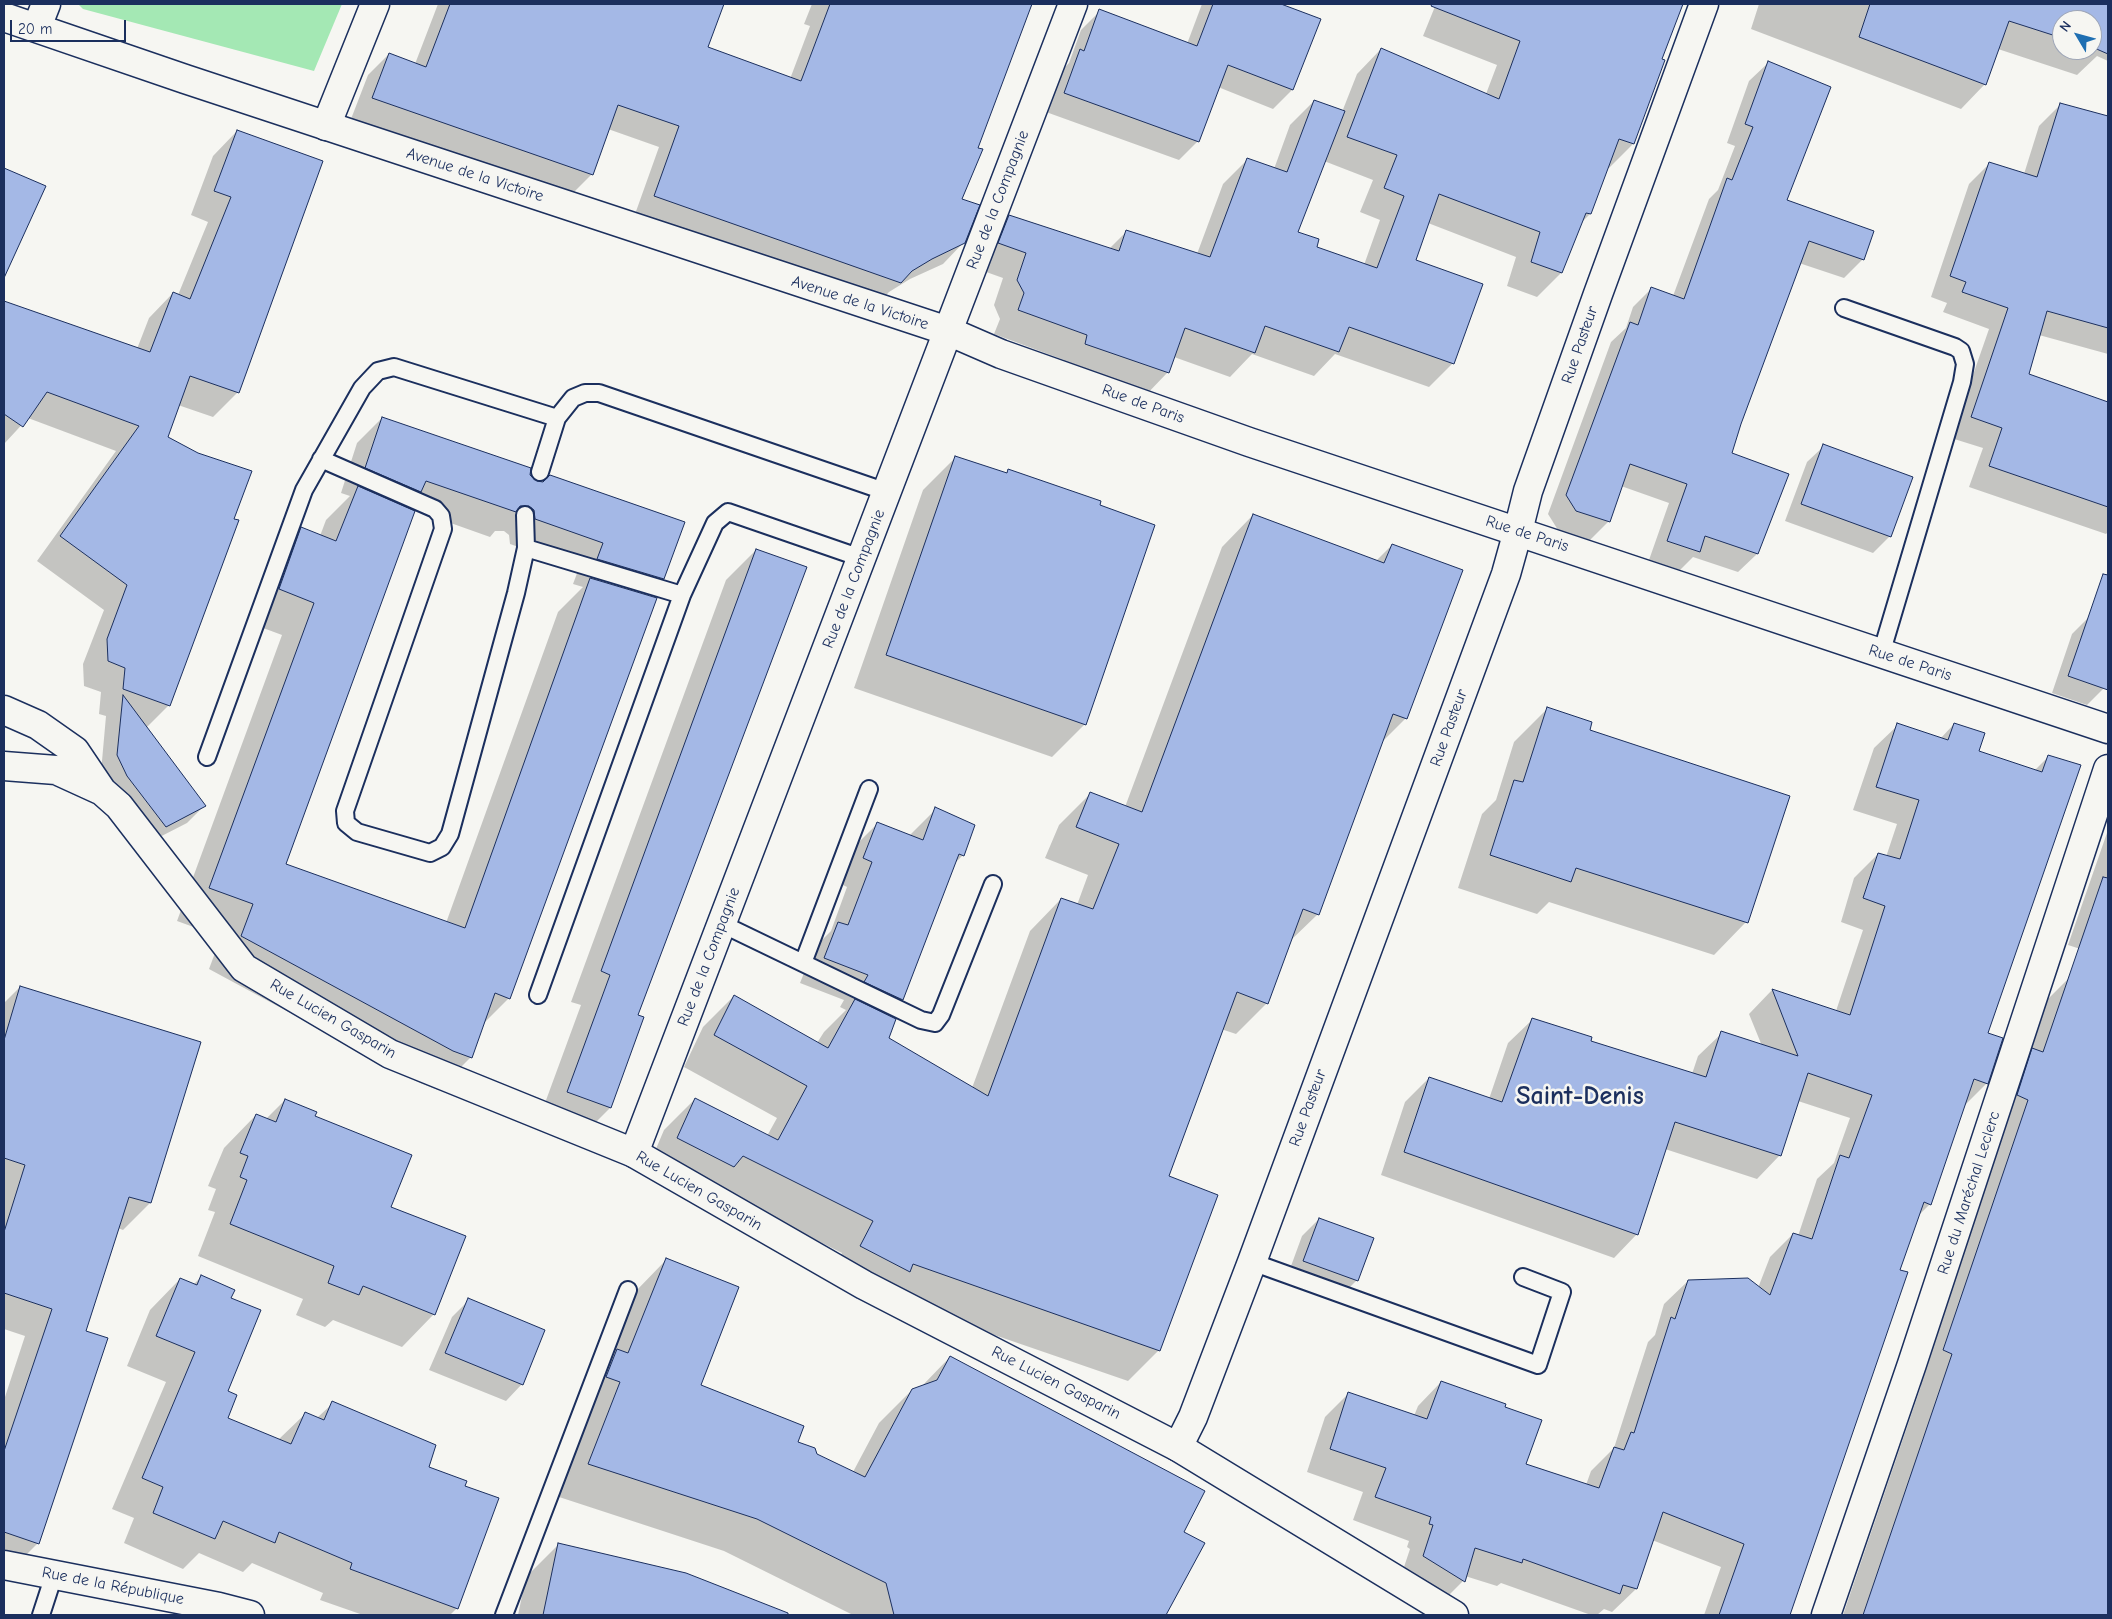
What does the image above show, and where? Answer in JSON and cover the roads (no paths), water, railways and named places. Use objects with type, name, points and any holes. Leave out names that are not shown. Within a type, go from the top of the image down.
[{"type":"street","points":[[326,126],[375,4]]},
{"type":"street","name":"Rue de la Compagnie","points":[[634,1153],[1073,4]]},
{"type":"street","name":"Rue Pasteur","points":[[1178,1447],[1193,1417],[1252,1262],[1506,574],[1528,490],[1704,4]]},
{"type":"street","name":"Avenue de la Victoire","points":[[4,17],[41,16],[326,126],[948,332]]},
{"type":"street","name":"Rue de Paris","points":[[948,332],[1001,354],[1178,417],[2108,729]]},
{"type":"street","name":"Rue Lucien Gasparin","points":[[4,710],[38,725],[74,750],[102,791],[119,806],[244,968],[390,1054],[634,1153],[864,1285],[1178,1447],[1454,1615]]},
{"type":"street","points":[[4,766],[56,770],[102,791]]},
{"type":"street","name":"Rue du Maréchal Leclerc","points":[[1826,1615],[1912,1364],[2108,770]]},
{"type":"street","name":"Rue de la République","points":[[4,1565],[218,1611],[250,1615]]},
{"type":"lane","points":[[1844,308],[1955,347],[1961,351],[1966,364],[1881,654]]},
{"type":"lane","points":[[207,757],[304,490],[362,388],[378,371],[394,367],[556,418]]},
{"type":"lane","points":[[540,472],[556,418],[573,398],[585,393],[599,393],[887,492]]},
{"type":"lane","points":[[321,459],[435,509],[441,516],[444,529],[345,811],[346,823],[357,832],[430,853],[442,847],[450,834],[526,548],[525,515]]},
{"type":"lane","points":[[538,995],[682,595],[715,522],[728,512],[861,558]]},
{"type":"lane","points":[[526,548],[682,595]]},
{"type":"lane","points":[[803,963],[869,789]]},
{"type":"lane","points":[[722,924],[921,1020],[935,1023],[941,1015],[993,884]]},
{"type":"lane","points":[[1252,1262],[1538,1365],[1562,1292],[1523,1277]]},
{"type":"lane","points":[[504,1615],[628,1290]]},
{"type":"lane","points":[[41,1615],[54,1575]]},
{"type":"district","name":"Saint-Denis","points":[[1580,1097]]}]
